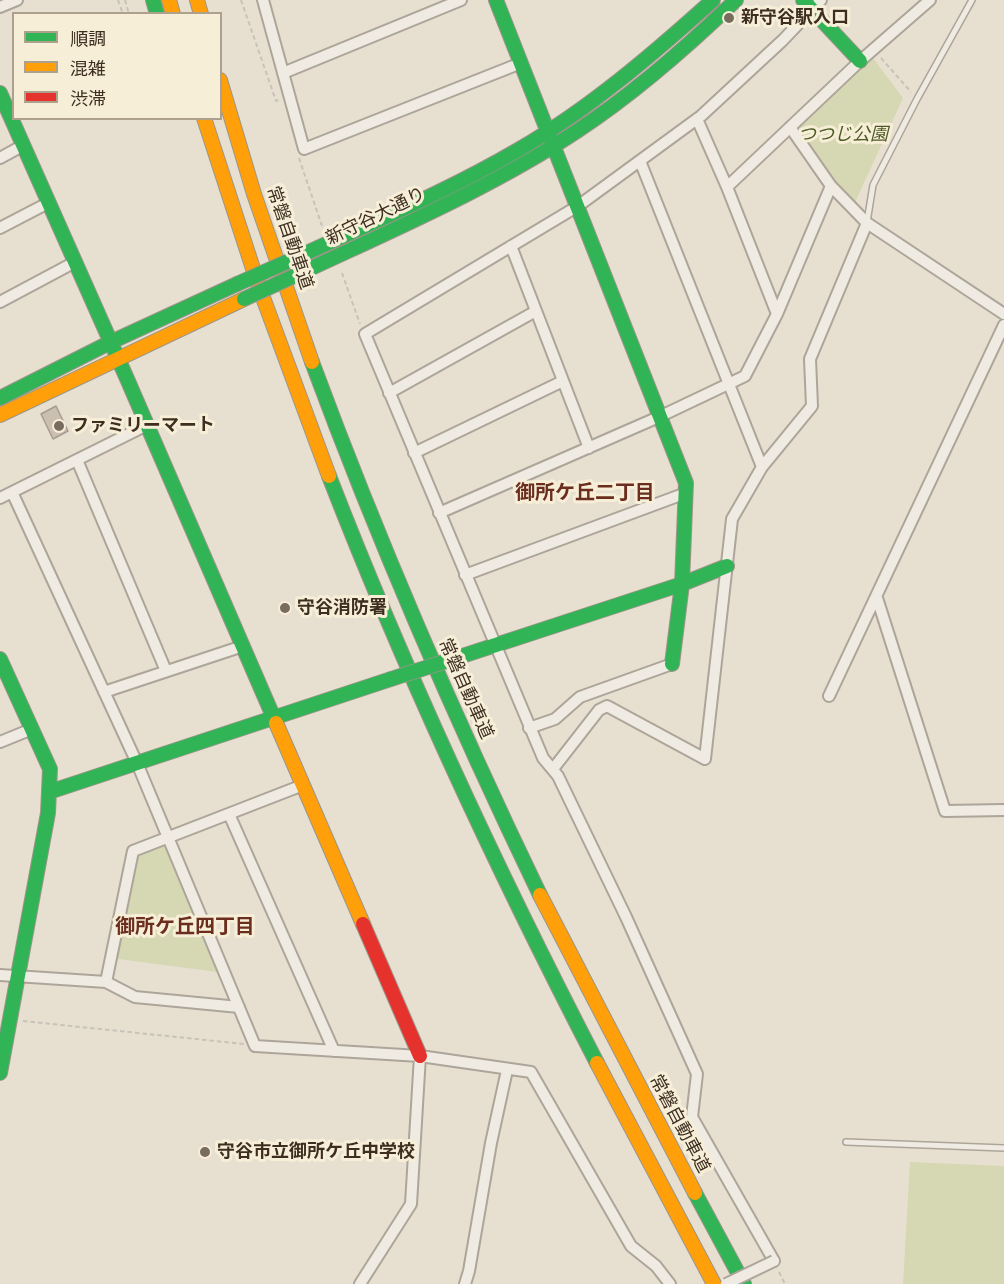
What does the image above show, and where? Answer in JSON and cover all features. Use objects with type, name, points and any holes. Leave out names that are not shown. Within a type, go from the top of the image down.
[{"type":"main road","points":[[496,0],[686,483],[682,584],[672,664]]},
{"type":"main road","name":"新守谷大通り","points":[[0,398],[111,342],[474,174],[548,131],[586,105],[653,53],[713,0]]},
{"type":"main road","name":"新守谷大通り","points":[[0,415],[118,357],[305,272],[481,187],[554,146],[663,67],[736,0]]},
{"type":"main road","points":[[812,3],[860,61]]},
{"type":"main road","name":"常磐自動車道","points":[[222,87],[255,195],[310,354],[369,512],[477,762],[632,1073],[744,1284]]},
{"type":"main road","points":[[0,93],[118,357],[420,1056]]},
{"type":"main road","points":[[196,120],[231,207]]},
{"type":"main road","points":[[205,120],[231,207],[286,365],[396,644],[449,762],[541,954],[714,1284]]},
{"type":"main road","points":[[49,792],[682,584],[727,566]]},
{"type":"main road","points":[[0,659],[50,769],[48,813],[0,1073]]},
{"type":"street","points":[[0,7],[16,0]]},
{"type":"street","points":[[263,0],[304,148],[521,63]]},
{"type":"street","points":[[283,73],[461,0]]},
{"type":"street","points":[[727,187],[873,49],[930,0]]},
{"type":"street","points":[[726,1284],[774,1261],[692,1117],[697,1074],[626,917],[553,769],[543,758],[364,334],[578,206],[697,119],[783,40],[812,3]]},
{"type":"street","points":[[697,119],[727,187],[777,314]]},
{"type":"street","points":[[790,127],[831,186],[867,223],[1004,314]]},
{"type":"street","points":[[0,158],[22,146]]},
{"type":"street","points":[[640,161],[762,467]]},
{"type":"street","points":[[440,513],[661,416],[745,376],[777,314],[831,186]]},
{"type":"street","points":[[0,228],[48,203]]},
{"type":"street","points":[[553,769],[599,710],[607,706],[705,759],[732,519],[762,467],[812,406],[810,359],[867,223]]},
{"type":"street","points":[[511,246],[589,448]]},
{"type":"street","points":[[0,302],[75,262]]},
{"type":"street","points":[[389,393],[536,311]]},
{"type":"street","points":[[829,696],[1004,325]]},
{"type":"street","points":[[414,453],[563,381]]},
{"type":"street","points":[[0,498],[147,425]]},
{"type":"street","points":[[77,460],[166,671]]},
{"type":"street","points":[[12,492],[137,763],[255,1046],[420,1056],[531,1072],[632,1246],[656,1266],[670,1284]]},
{"type":"street","points":[[465,575],[686,494]]},
{"type":"street","points":[[877,598],[945,811],[1004,810]]},
{"type":"street","points":[[104,692],[243,646]]},
{"type":"street","points":[[530,728],[555,719],[580,697],[672,664]]},
{"type":"street","points":[[0,742],[32,729]]},
{"type":"street","points":[[106,982],[133,851],[303,785]]},
{"type":"street","points":[[228,814],[334,1051]]},
{"type":"street","points":[[0,975],[106,982],[135,996],[239,1007]]},
{"type":"street","points":[[360,1284],[411,1204],[420,1056]]},
{"type":"street","points":[[465,1284],[507,1070]]},
{"type":"lane","points":[[867,223],[873,185],[972,0]]},
{"type":"lane","points":[[846,1142],[1004,1149]]},
{"type":"path","points":[[241,0],[276,101],[281,99]]},
{"type":"path","points":[[873,49],[917,99]]},
{"type":"path","points":[[304,148],[298,157],[322,226]]},
{"type":"path","points":[[342,273],[364,334]]},
{"type":"path","points":[[11,1020],[255,1046]]},
{"type":"path","points":[[774,1261],[785,1284]]},
{"type":"green space","name":"つつじ公園","points":[[873,58],[903,98],[852,209],[790,127]]},
{"type":"green space","points":[[168,838],[225,973],[111,958],[133,851]]},
{"type":"green space","points":[[910,1162],[1004,1166],[1004,1284],[903,1284]]},
{"type":"building","points":[[56,406],[68,431],[53,439],[41,414]]},
{"type":"traffic: fast","points":[[153,0],[156,12]]},
{"type":"traffic: fast","points":[[496,0],[686,483],[682,584],[672,664]]},
{"type":"traffic: fast","points":[[300,256],[465,179],[544,134],[619,80],[713,0]]},
{"type":"traffic: fast","points":[[305,271],[478,189],[577,131],[640,86],[736,0]]},
{"type":"traffic: fast","points":[[803,0],[860,61]]},
{"type":"traffic: fast","points":[[0,93],[276,723]]},
{"type":"traffic: fast","points":[[237,284],[300,256]]},
{"type":"traffic: fast","points":[[244,299],[305,271]]},
{"type":"traffic: fast","points":[[0,398],[111,342],[237,284]]},
{"type":"traffic: fast","points":[[312,362],[364,497],[420,631],[478,764],[540,895]]},
{"type":"traffic: fast","points":[[329,476],[390,626],[455,773],[524,919],[597,1063]]},
{"type":"traffic: fast","points":[[456,658],[682,584],[727,566]]},
{"type":"traffic: fast","points":[[391,679],[456,658]]},
{"type":"traffic: fast","points":[[0,659],[50,769],[48,813],[0,1073]]},
{"type":"traffic: fast","points":[[49,792],[391,679]]},
{"type":"traffic: fast","points":[[695,1193],[744,1284]]},
{"type":"traffic: slow","points":[[169,0],[172,12]]},
{"type":"traffic: slow","points":[[197,0],[200,12]]},
{"type":"traffic: slow","points":[[222,87],[254,194],[312,362]]},
{"type":"traffic: slow","points":[[205,120],[258,284],[329,476]]},
{"type":"traffic: slow","points":[[0,415],[244,299]]},
{"type":"traffic: slow","points":[[276,723],[363,924]]},
{"type":"traffic: slow","points":[[540,895],[695,1193]]},
{"type":"traffic: slow","points":[[597,1063],[714,1284]]},
{"type":"traffic: jam","points":[[363,924],[420,1056]]},
{"type":"place","name":"新守谷駅入口","points":[[729,18]]},
{"type":"place","name":"ファミリーマート","points":[[59,426]]},
{"type":"place","name":"守谷消防署","points":[[285,608]]},
{"type":"place","name":"守谷市立御所ケ丘中学校","points":[[205,1152]]},
{"type":"district","name":"御所ケ丘二丁目","points":[[585,494]]},
{"type":"district","name":"御所ケ丘四丁目","points":[[185,928]]}]
